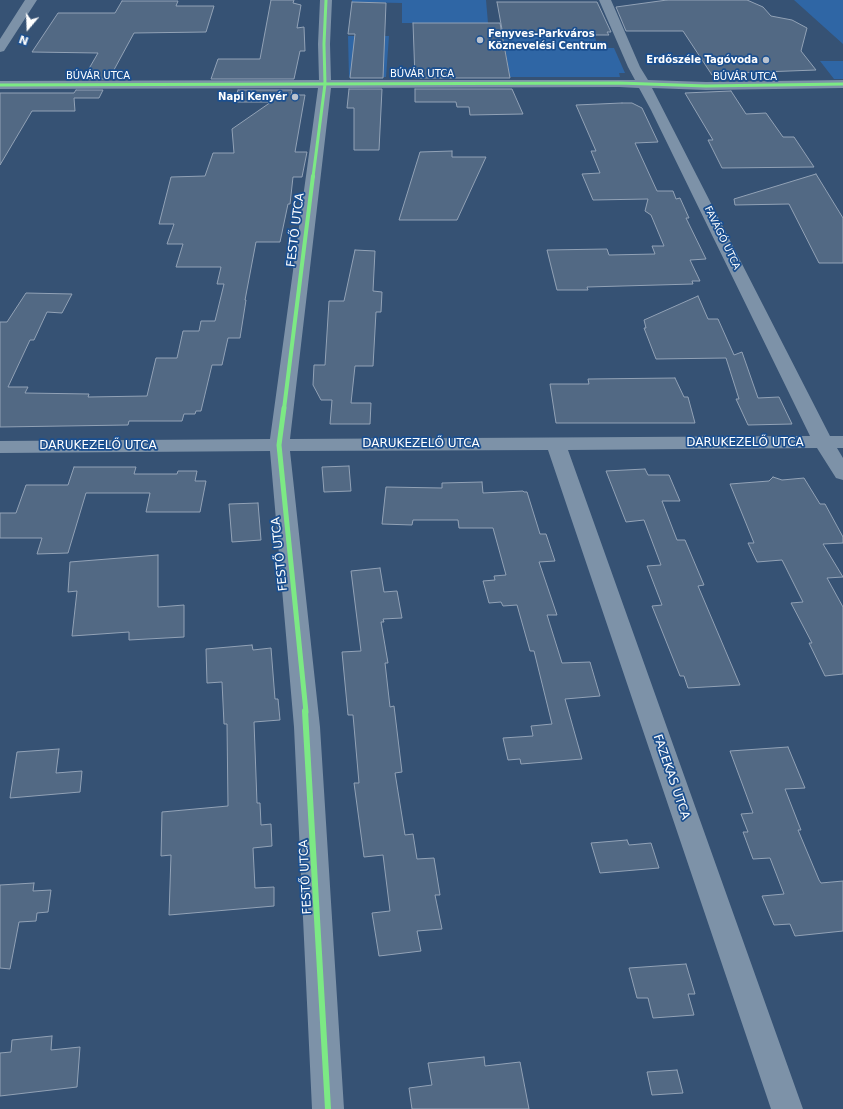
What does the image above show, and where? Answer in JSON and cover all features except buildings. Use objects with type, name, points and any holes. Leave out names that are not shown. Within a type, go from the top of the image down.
[{"type":"street","points":[[0,48],[31,0]]},
{"type":"street","name":"FESTŐ UTCA","points":[[326,0],[324,44],[325,84],[279,445],[307,727],[328,1109]]},
{"type":"street","name":"FAVÁGÓ UTCA","points":[[605,0],[628,54],[658,110],[823,442],[843,474]]},
{"type":"street","name":"BÚVÁR UTCA","points":[[0,85],[644,84],[706,86],[843,84]]},
{"type":"street","name":"DARUKEZELŐ UTCA","points":[[0,447],[843,442]]},
{"type":"street","name":"FAZEKAS UTCA","points":[[556,444],[787,1109]]},
{"type":"shaded area","points":[[352,0],[486,0],[488,23],[402,23],[402,3],[352,2]]},
{"type":"shaded area","points":[[794,0],[843,0],[843,44]]},
{"type":"shaded area","points":[[503,35],[594,35],[599,48],[614,48],[625,73],[619,73],[620,77],[510,77]]},
{"type":"shaded area","points":[[348,36],[389,36],[386,77],[349,77]]},
{"type":"shaded area","points":[[820,61],[843,61],[843,79],[834,79]]},
{"type":"cycle path","points":[[326,0],[324,44],[325,84],[279,445],[307,727],[328,1109]]},
{"type":"cycle path","points":[[0,85],[619,83],[706,86],[843,84]]},
{"type":"place","name":"Fenyves-Parkváros Köznevelési Centrum","points":[[480,40]]},
{"type":"place","name":"Erdőszéle Tagóvoda","points":[[766,60]]},
{"type":"place","name":"Napi Kenyér","points":[[295,97]]}]
